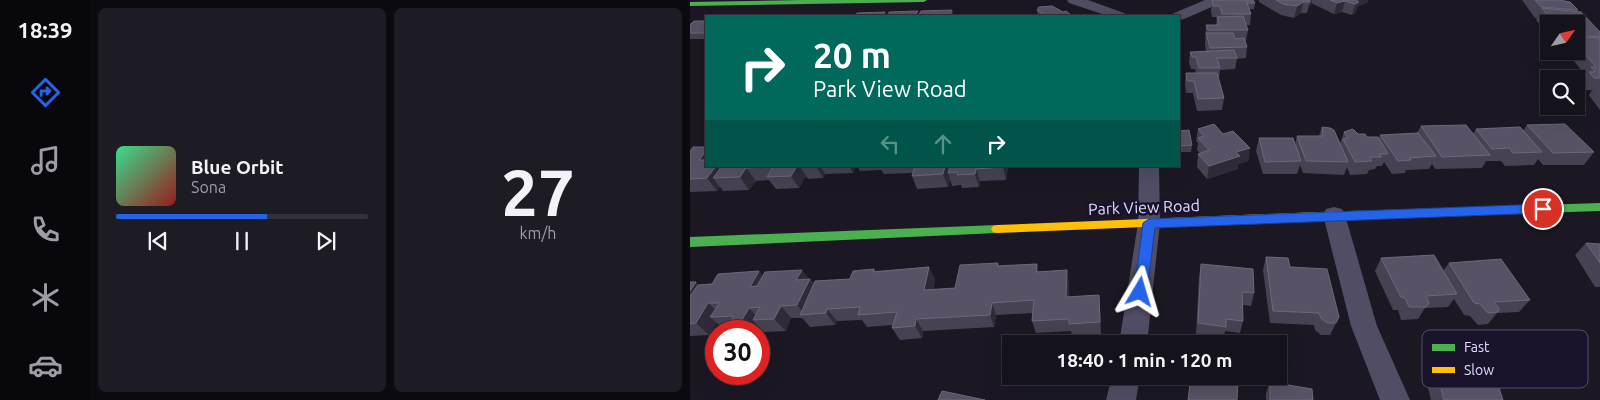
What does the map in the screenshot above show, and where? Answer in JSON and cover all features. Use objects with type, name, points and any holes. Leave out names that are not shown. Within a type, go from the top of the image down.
[{"type":"street","points":[[690,4],[924,0]]},
{"type":"street","points":[[1074,0],[1117,15]]},
{"type":"street","points":[[1100,8],[1120,0]]},
{"type":"street","points":[[1180,16],[1216,0]]},
{"type":"street","points":[[1134,335],[1149,223],[1149,167]]},
{"type":"street","name":"Park View Road","points":[[690,242],[1334,215],[1600,207]]},
{"type":"street","points":[[1334,215],[1364,326],[1395,400]]},
{"type":"street","points":[[1121,400],[1124,385]]},
{"type":"building","points":[[1212,0],[1246,0],[1251,14],[1222,14],[1220,6],[1213,6]]},
{"type":"building","points":[[1246,0],[1253,0],[1255,3],[1247,3]]},
{"type":"building","points":[[1276,0],[1310,0],[1310,2],[1303,2],[1297,6],[1283,4]]},
{"type":"building","points":[[1330,0],[1356,0],[1359,2],[1355,4],[1345,1],[1337,3]]},
{"type":"building","points":[[1535,0],[1563,0],[1570,2],[1578,10],[1541,7]]},
{"type":"building","points":[[1052,6],[1071,15],[1044,15],[1037,10],[1039,7]]},
{"type":"building","points":[[1542,8],[1581,12],[1584,15],[1547,15]]},
{"type":"building","points":[[952,10],[950,15],[919,15],[921,11]]},
{"type":"building","points":[[918,11],[916,15],[888,15],[889,12]]},
{"type":"building","points":[[885,12],[884,15],[856,15],[857,13]]},
{"type":"building","points":[[1243,16],[1248,30],[1208,30],[1206,25],[1219,25],[1217,17]]},
{"type":"building","points":[[1585,16],[1600,32],[1600,37],[1585,36]]},
{"type":"building","points":[[694,21],[705,21],[705,33],[690,33],[690,25]]},
{"type":"building","points":[[1206,33],[1233,33],[1235,39],[1244,38],[1247,47],[1210,48]]},
{"type":"building","points":[[1585,37],[1600,38],[1600,78],[1594,78],[1589,72],[1595,72],[1591,67],[1596,67],[1585,54]]},
{"type":"building","points":[[1234,50],[1237,58],[1217,58],[1220,68],[1199,68],[1196,57],[1192,57],[1190,52]]},
{"type":"building","points":[[1186,73],[1217,73],[1224,98],[1198,99],[1194,81],[1187,81]]},
{"type":"building","points":[[1214,124],[1223,134],[1233,131],[1250,148],[1236,152],[1240,156],[1209,166],[1198,154],[1209,150],[1198,138],[1204,136],[1198,129]]},
{"type":"building","points":[[1565,124],[1594,152],[1553,153],[1527,125]]},
{"type":"building","points":[[1466,125],[1490,155],[1442,157],[1421,126]]},
{"type":"building","points":[[1322,127],[1334,130],[1348,162],[1306,161],[1297,136],[1323,136]]},
{"type":"building","points":[[1520,127],[1542,152],[1513,153],[1509,148],[1492,149],[1476,129]]},
{"type":"building","points":[[1353,129],[1358,134],[1365,134],[1367,137],[1378,137],[1388,154],[1379,154],[1381,157],[1370,157],[1372,161],[1355,162],[1343,139],[1348,138],[1344,132]]},
{"type":"building","points":[[1189,130],[1192,145],[1180,146],[1180,131]]},
{"type":"building","points":[[1418,133],[1436,156],[1409,158],[1411,160],[1398,161],[1380,135]]},
{"type":"building","points":[[1259,138],[1293,138],[1301,161],[1265,162]]},
{"type":"building","points":[[693,147],[705,147],[705,152],[699,160],[705,160],[705,167],[715,167],[707,178],[690,179],[690,151]]},
{"type":"building","points":[[721,167],[773,167],[746,168],[740,177],[713,178]]},
{"type":"building","points":[[773,167],[796,167],[791,176],[767,177]]},
{"type":"building","points":[[915,167],[945,167],[943,174],[912,176]]},
{"type":"building","points":[[950,167],[1003,167],[976,169],[975,174],[957,175],[958,172],[948,173]]},
{"type":"building","points":[[1586,243],[1600,244],[1600,263]]},
{"type":"building","points":[[1434,255],[1457,294],[1426,296],[1429,303],[1426,307],[1409,307],[1405,298],[1401,297],[1381,258]]},
{"type":"building","points":[[1266,257],[1288,258],[1290,267],[1327,269],[1339,317],[1336,323],[1327,323],[1321,318],[1319,313],[1273,311]]},
{"type":"building","points":[[1501,259],[1530,300],[1494,302],[1499,308],[1498,312],[1488,313],[1480,304],[1474,303],[1449,263]]},
{"type":"building","points":[[998,263],[997,266],[1037,264],[1036,272],[1067,270],[1066,297],[1099,295],[1100,322],[1069,324],[1069,319],[1032,321],[1034,300],[992,303],[990,315],[916,319],[915,326],[892,328],[897,312],[858,315],[860,307],[827,309],[826,313],[800,315],[815,281],[850,279],[853,271],[874,269],[873,272],[929,267],[924,290],[955,288],[960,265]]},
{"type":"building","points":[[1201,264],[1253,269],[1254,293],[1242,292],[1243,321],[1226,319],[1226,327],[1198,323]]},
{"type":"building","points":[[802,270],[796,280],[810,279],[797,305],[781,306],[774,319],[753,320],[760,307],[749,308],[742,320],[732,320],[734,316],[710,317],[720,303],[708,303],[696,323],[690,324],[690,296],[698,285],[712,284],[718,274],[759,271],[750,287],[757,286],[765,272]]},
{"type":"building","points":[[690,282],[696,282],[690,291]]},
{"type":"building","points":[[1190,385],[1238,385],[1237,400],[1188,400]]},
{"type":"building","points":[[1270,385],[1287,385],[1312,389],[1313,400],[1270,400]]},
{"type":"building","points":[[1441,388],[1499,388],[1503,400],[1444,400]]},
{"type":"building","points":[[942,391],[985,400],[938,400]]},
{"type":"traffic: fast","points":[[690,4],[924,0]]},
{"type":"traffic: fast","points":[[1318,216],[1600,207]]},
{"type":"traffic: fast","points":[[690,242],[997,229]]},
{"type":"traffic: slow","points":[[997,229],[1318,216]]},
{"type":"route","points":[[1140,292],[1149,223],[1543,209]]}]
